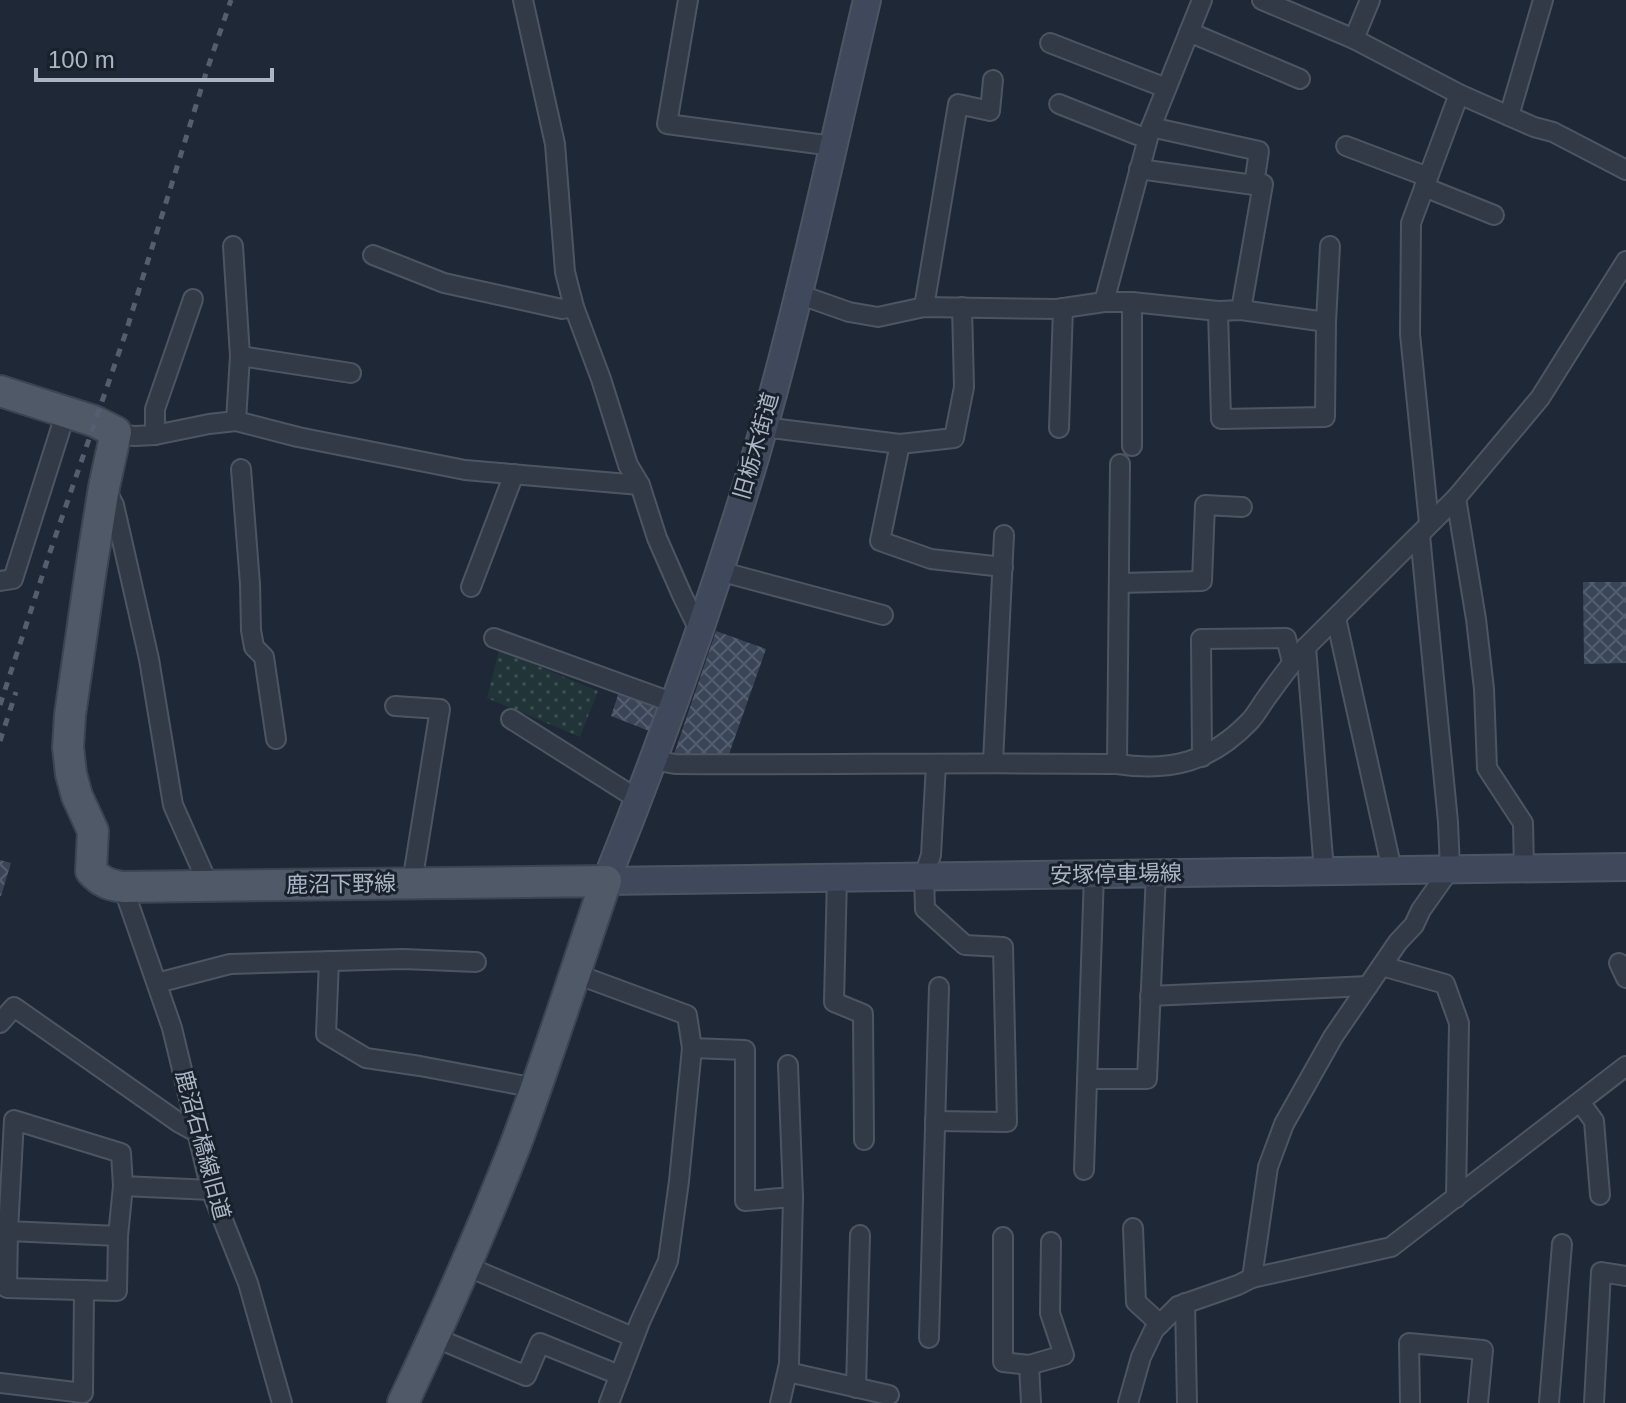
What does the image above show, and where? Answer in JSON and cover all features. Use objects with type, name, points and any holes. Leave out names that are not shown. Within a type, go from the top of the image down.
[{"type":"main road","name":"旧栃木街道","points":[[606,881],[700,632],[763,427],[798,294],[867,0]]},
{"type":"main road","points":[[0,391],[116,432]]},
{"type":"main road","name":"鹿沼下野線","points":[[116,432],[104,487],[70,715],[68,747],[77,796],[93,831],[91,871],[100,881],[123,887],[606,881]]},
{"type":"main road","name":"安塚停車場線","points":[[606,881],[1626,867]]},
{"type":"main road","points":[[403,1403],[466,1266],[515,1146],[606,881]]},
{"type":"street","points":[[523,0],[555,144],[563,257],[574,307],[628,465],[640,485],[657,538],[700,632]]},
{"type":"street","points":[[688,0],[667,124],[833,146]]},
{"type":"street","points":[[1104,302],[1149,133],[1202,0]]},
{"type":"street","points":[[1262,0],[1354,39],[1459,94],[1553,132],[1626,170]]},
{"type":"street","points":[[1354,39],[1370,0]]},
{"type":"street","points":[[1509,116],[1543,0]]},
{"type":"street","points":[[1189,32],[1300,79]]},
{"type":"street","points":[[1050,43],[1166,88]]},
{"type":"street","points":[[924,307],[958,104],[990,111],[993,80]]},
{"type":"street","points":[[1252,1278],[1268,1167],[1284,1124],[1333,1037],[1398,942],[1414,925],[1450,869],[1410,334],[1411,223],[1459,94]]},
{"type":"street","points":[[1059,104],[1149,133],[1259,151],[1254,185]]},
{"type":"street","points":[[1346,146],[1494,215]]},
{"type":"street","points":[[1139,169],[1263,184],[1241,310]]},
{"type":"street","points":[[233,246],[240,356],[236,421]]},
{"type":"street","points":[[1218,311],[1221,419],[1325,417],[1330,246]]},
{"type":"street","points":[[373,255],[444,283],[562,309],[574,307]]},
{"type":"street","points":[[653,760],[675,764],[993,762],[1138,767],[1165,766],[1212,753],[1250,721],[1306,647],[1456,498],[1540,398],[1626,261]]},
{"type":"street","points":[[798,294],[849,312],[878,317],[924,307],[1063,308],[1104,302],[1132,302],[1218,311],[1241,310],[1326,322]]},
{"type":"street","points":[[155,435],[155,409],[193,299]]},
{"type":"street","points":[[1132,302],[1132,446]]},
{"type":"street","points":[[763,427],[900,444],[954,438],[964,387],[962,307]]},
{"type":"street","points":[[1059,428],[1063,308]]},
{"type":"street","points":[[240,356],[351,373]]},
{"type":"street","points":[[0,581],[13,579],[66,412]]},
{"type":"street","points":[[116,432],[155,435],[236,421],[298,437],[465,470],[640,485]]},
{"type":"street","points":[[900,444],[880,541],[931,559],[1003,567]]},
{"type":"street","points":[[1117,764],[1120,464]]},
{"type":"street","points":[[241,469],[251,630],[254,647],[264,657],[276,739]]},
{"type":"street","points":[[471,587],[514,474]]},
{"type":"street","points":[[104,487],[114,505],[149,659],[173,805],[209,886]]},
{"type":"street","points":[[1456,498],[1476,619],[1484,689],[1487,768],[1523,823],[1524,868]]},
{"type":"street","points":[[1119,583],[1202,581],[1205,505],[1242,507]]},
{"type":"street","points":[[993,762],[1004,535]]},
{"type":"street","points":[[719,571],[883,615]]},
{"type":"street","points":[[1336,618],[1392,870]]},
{"type":"street","points":[[494,638],[674,703]]},
{"type":"street","points":[[1202,757],[1201,639],[1286,638],[1292,662]]},
{"type":"street","points":[[1306,647],[1324,871]]},
{"type":"street","points":[[395,706],[440,709],[412,883]]},
{"type":"street","points":[[511,719],[639,800]]},
{"type":"street","points":[[935,1121],[1007,1122],[1003,947],[965,945],[925,909],[924,876],[931,855],[936,764]]},
{"type":"street","points":[[1087,1079],[1147,1079],[1156,873]]},
{"type":"street","points":[[1084,1170],[1094,874]]},
{"type":"street","points":[[837,877],[834,1002],[863,1014],[864,1140]]},
{"type":"street","name":"鹿沼石橋線旧道","points":[[123,887],[172,1028],[211,1190],[248,1283],[282,1403]]},
{"type":"street","points":[[157,983],[230,964],[403,959],[476,962]]},
{"type":"street","points":[[329,961],[326,1034],[366,1058],[536,1088]]},
{"type":"street","points":[[1382,966],[1445,984],[1459,1023],[1456,1198]]},
{"type":"street","points":[[576,974],[687,1015],[692,1048],[668,1261],[633,1337],[609,1403]]},
{"type":"street","points":[[1150,996],[1368,986]]},
{"type":"street","points":[[929,1338],[939,987]]},
{"type":"street","points":[[0,1023],[14,1007],[198,1133]]},
{"type":"street","points":[[692,1048],[745,1050],[745,1201],[793,1197]]},
{"type":"street","points":[[780,1403],[789,1364],[793,1197],[788,1065]]},
{"type":"street","points":[[1128,1403],[1141,1357],[1154,1330],[1178,1306],[1252,1278],[1391,1247],[1626,1066]]},
{"type":"street","points":[[1580,1102],[1594,1121],[1600,1195]]},
{"type":"street","points":[[14,1120],[121,1153],[123,1186],[117,1291],[7,1288],[14,1120]]},
{"type":"street","points":[[123,1186],[211,1190]]},
{"type":"street","points":[[1133,1228],[1136,1302],[1160,1324]]},
{"type":"street","points":[[8,1231],[118,1236]]},
{"type":"street","points":[[856,1388],[860,1235]]},
{"type":"street","points":[[1003,1237],[1003,1362],[1029,1365],[1064,1355],[1050,1313],[1051,1242]]},
{"type":"street","points":[[1549,1403],[1562,1244]]},
{"type":"street","points":[[466,1266],[633,1337]]},
{"type":"street","points":[[1594,1403],[1601,1272],[1626,1276]]},
{"type":"street","points":[[0,1383],[83,1393],[84,1290]]},
{"type":"street","points":[[1185,1303],[1187,1403]]},
{"type":"street","points":[[434,1337],[526,1376],[540,1343],[619,1375]]},
{"type":"street","points":[[1410,1403],[1409,1343],[1483,1350],[1478,1403]]},
{"type":"street","points":[[1029,1365],[1031,1403]]},
{"type":"street","points":[[788,1372],[889,1395]]},
{"type":"green space","points":[[499,650],[598,691],[580,737],[487,698]]},
{"type":"building","points":[[1583,582],[1626,582],[1626,663],[1584,664]]},
{"type":"building","points":[[716,631],[766,649],[728,757],[673,757]]},
{"type":"building","points":[[619,692],[670,711],[662,736],[611,716]]},
{"type":"building","points":[[0,860],[11,863],[1,896],[0,896]]},
{"type":"railway","points":[[0,705],[125,335],[231,0]]},
{"type":"railway","points":[[0,741],[16,692]]}]
